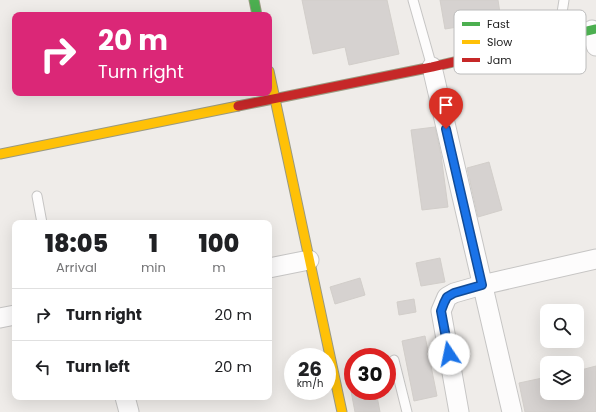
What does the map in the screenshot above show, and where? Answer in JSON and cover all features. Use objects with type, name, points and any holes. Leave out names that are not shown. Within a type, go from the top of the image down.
[{"type":"street","points":[[254,0],[256,12]]},
{"type":"street","points":[[0,154],[275,100],[454,62]]},
{"type":"street","points":[[432,67],[512,412]]},
{"type":"street","points":[[272,86],[342,412]]},
{"type":"street","points":[[459,412],[441,311],[447,297],[482,285],[596,259]]},
{"type":"street","points":[[272,267],[309,260]]},
{"type":"street","points":[[0,318],[12,316]]},
{"type":"street","points":[[126,400],[129,412]]},
{"type":"lane","points":[[413,0],[432,67]]},
{"type":"lane","points":[[562,10],[564,0]]},
{"type":"lane","points":[[37,196],[41,220]]},
{"type":"lane","points":[[396,368],[407,412]]},
{"type":"building","points":[[302,0],[387,0],[399,54],[349,65],[345,47],[313,54]]},
{"type":"building","points":[[440,0],[498,0],[500,10],[454,10],[454,28],[445,29]]},
{"type":"building","points":[[435,127],[441,155],[448,207],[422,210],[411,130]]},
{"type":"building","points":[[489,162],[502,210],[478,217],[467,168]]},
{"type":"building","points":[[440,258],[445,282],[421,286],[416,263]]},
{"type":"building","points":[[360,278],[365,295],[335,304],[330,287]]},
{"type":"building","points":[[414,299],[416,312],[399,315],[397,302]]},
{"type":"building","points":[[425,336],[437,396],[414,401],[402,341]]},
{"type":"building","points":[[596,366],[596,412],[525,412],[519,383],[540,378],[540,400],[584,400],[584,369]]},
{"type":"building","points":[[353,400],[378,400],[380,412],[355,412]]},
{"type":"traffic: fast","points":[[254,0],[256,12]]},
{"type":"traffic: fast","points":[[586,31],[596,29]]},
{"type":"traffic: slow","points":[[272,85],[342,412]]},
{"type":"traffic: slow","points":[[0,154],[238,106]]},
{"type":"traffic: jam","points":[[238,106],[454,62]]},
{"type":"route","points":[[446,129],[482,285],[454,293],[447,297],[444,303],[441,311],[449,354]]}]
